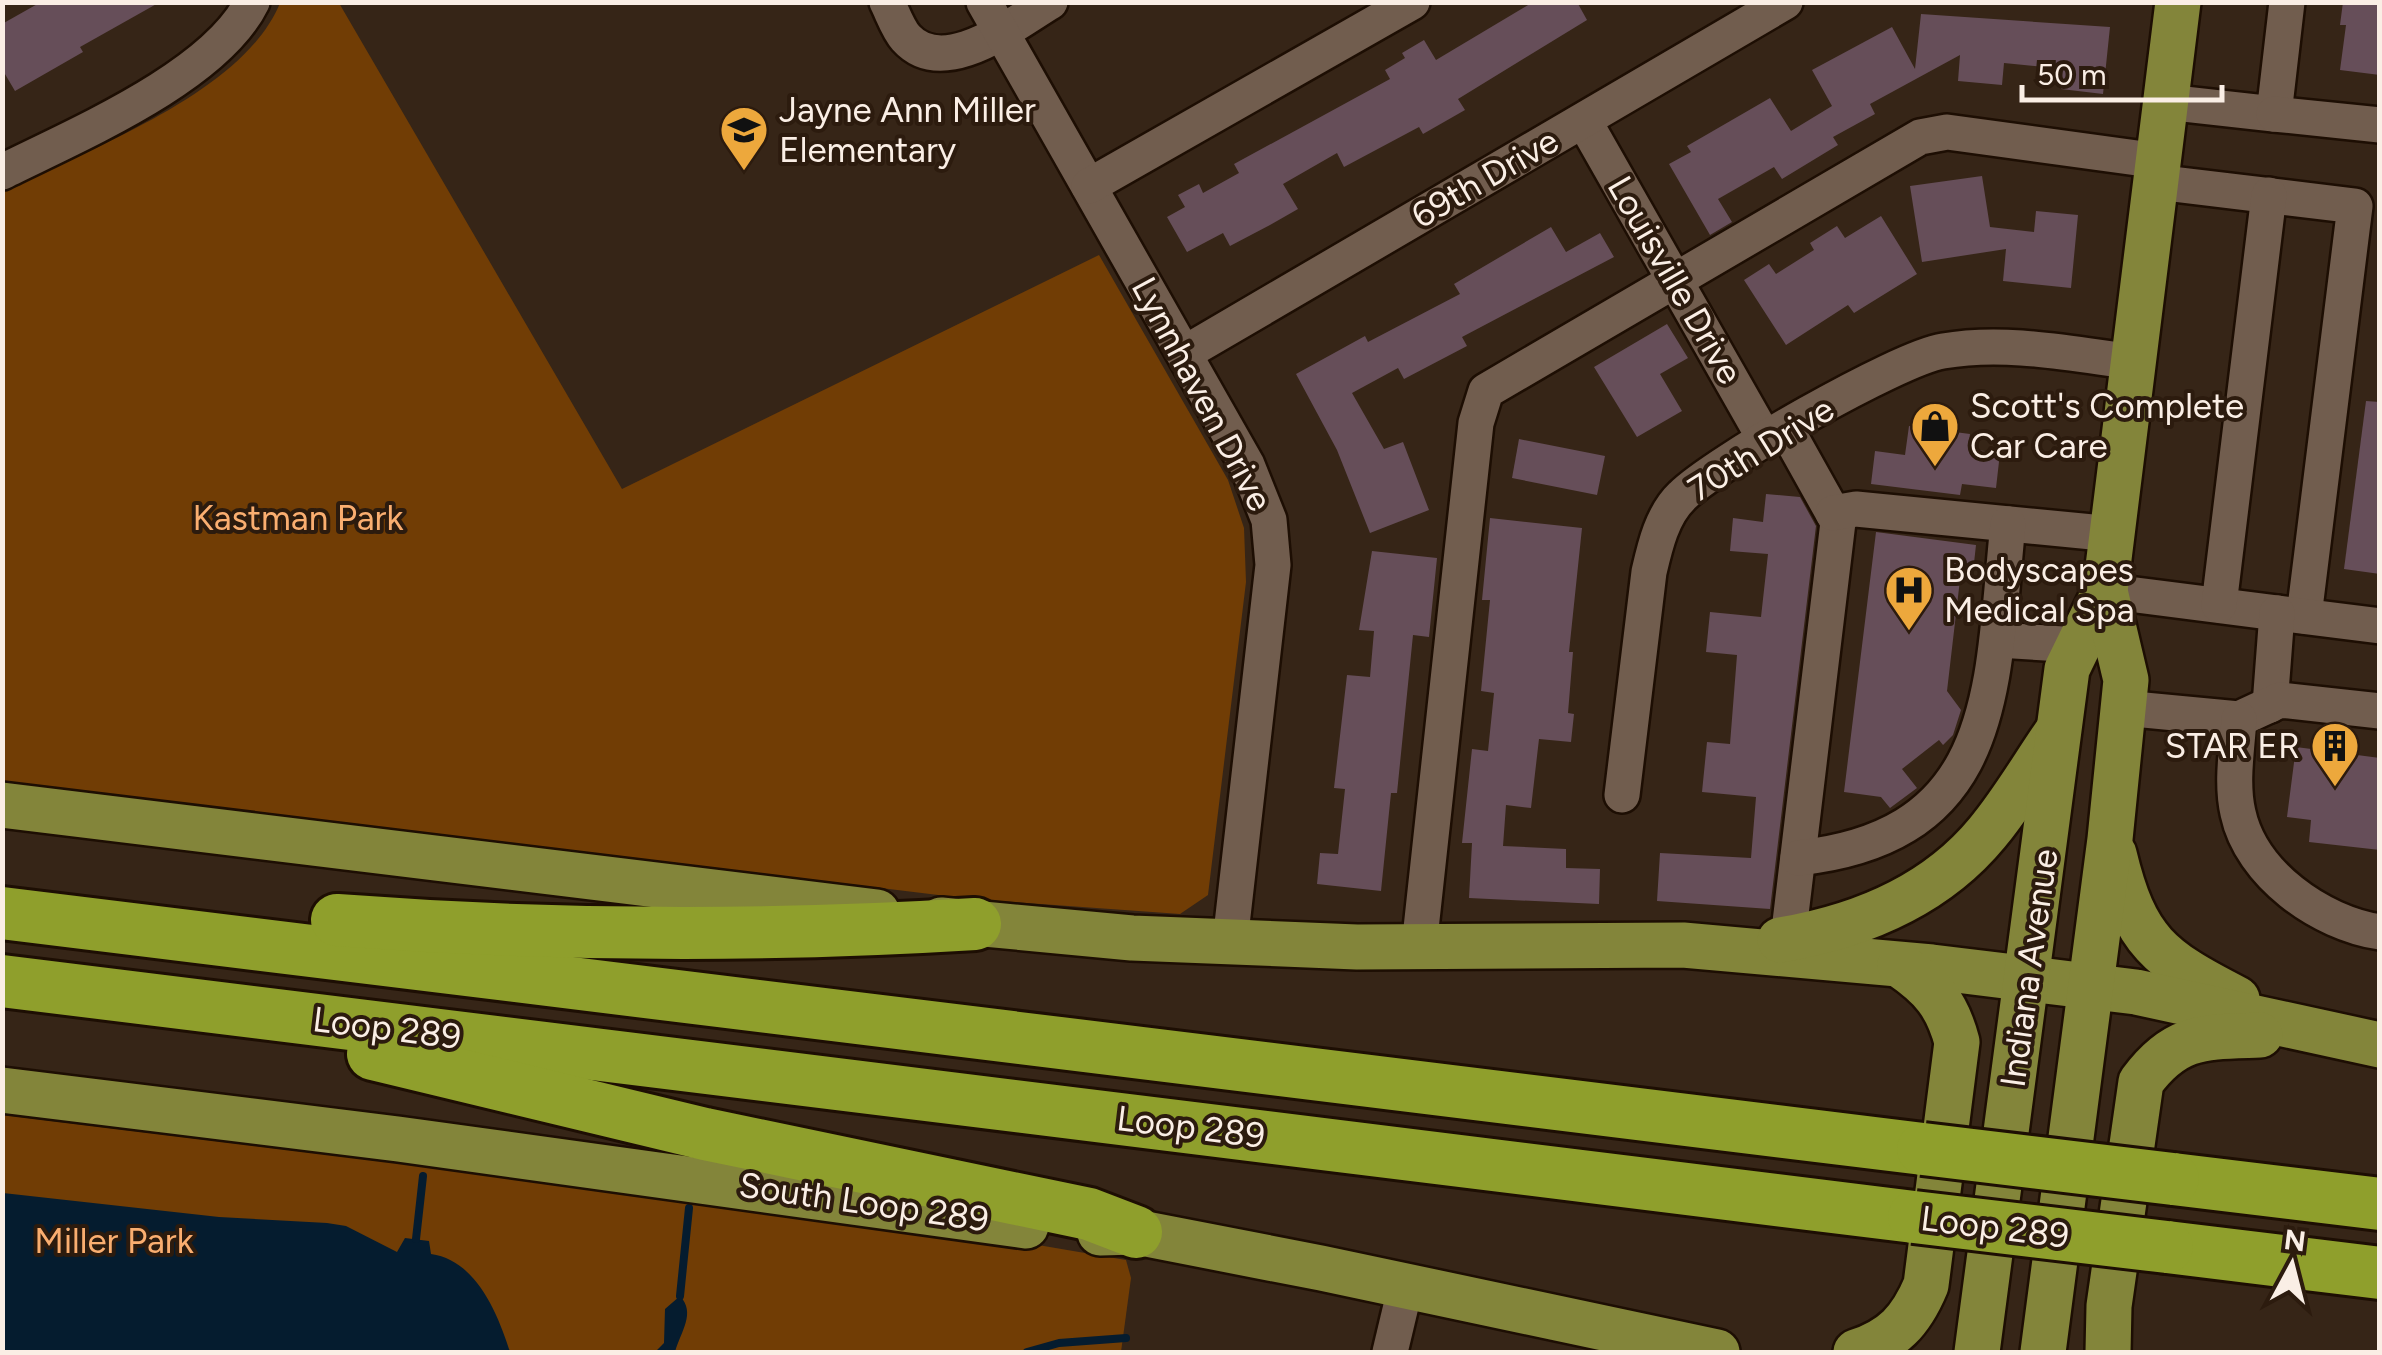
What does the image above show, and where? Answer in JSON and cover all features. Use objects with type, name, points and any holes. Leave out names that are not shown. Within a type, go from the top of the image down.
[{"type":"highway","points":[[2,900],[428,927],[817,934],[975,924]]},
{"type":"highway","name":"Loop 289","points":[[2,914],[2380,1204]]},
{"type":"highway","name":"Loop 289","points":[[2,981],[2380,1273]]},
{"type":"highway","points":[[184,1003],[624,1116],[1089,1214],[1136,1232]]},
{"type":"main road","name":"Indiana Avenue","points":[[1977,1352],[2067,669],[2106,591],[2178,2]]},
{"type":"main road","name":"Indiana Avenue","points":[[2043,1352],[2124,708],[2126,680],[2106,591]]},
{"type":"main road","points":[[2,805],[975,924],[1230,942],[1419,947],[1683,945],[1788,939],[1834,932],[1897,906],[1986,835],[2061,726]]},
{"type":"main road","points":[[2110,839],[2122,889],[2138,925],[2160,955],[2257,1009],[2317,1032]]},
{"type":"main road","points":[[1683,945],[2090,985],[2380,1045]]},
{"type":"main road","points":[[1856,1352],[1894,1336],[1916,1310],[1926,1284],[1957,1042],[1949,1011],[1930,985],[1900,964]]},
{"type":"main road","points":[[2108,1352],[2108,1306],[2142,1082],[2159,1058],[2186,1041],[2317,1032]]},
{"type":"main road","name":"South Loop 289","points":[[2,1090],[971,1216],[1062,1233],[1136,1232],[1718,1352]]},
{"type":"street","points":[[2,172],[194,68],[242,22],[252,2]]},
{"type":"street","points":[[887,2],[904,36],[922,51],[949,54],[992,17],[1050,2]]},
{"type":"street","points":[[1089,186],[1412,2]]},
{"type":"street","name":"69th Drive","points":[[1185,353],[1785,2]]},
{"type":"street","points":[[2274,114],[2287,2]]},
{"type":"street","name":"Lynnhaven Drive","points":[[992,17],[1185,353],[1261,494],[1272,544],[1272,592],[1230,942]]},
{"type":"street","points":[[2166,102],[2380,126]]},
{"type":"street","name":"Louisville Drive","points":[[1584,121],[1775,434],[1833,514]]},
{"type":"street","points":[[1419,947],[1476,422],[1486,390],[1920,137],[1947,132],[2268,196],[2354,206],[2291,615],[2254,712],[2235,789],[2238,814],[2252,851],[2296,896],[2359,928],[2380,932]]},
{"type":"street","points":[[2219,605],[2268,196]]},
{"type":"street","name":"70th Drive","points":[[1622,794],[1656,537],[1680,497],[1775,434],[1900,366],[1940,351],[2041,350],[2134,362]]},
{"type":"street","points":[[1788,939],[1838,522],[1833,514],[1856,509],[2113,534]]},
{"type":"street","points":[[1798,858],[1848,852],[1904,828],[1948,792],[1986,712],[1998,640],[2008,524]]},
{"type":"street","points":[[2106,591],[2380,626]]},
{"type":"street","points":[[1998,640],[2079,645]]},
{"type":"street","points":[[2124,708],[2254,712],[2280,700],[2380,712]]},
{"type":"street","points":[[1390,1352],[1405,1289]]},
{"type":"green space","name":"Kastman Park","points":[[280,3],[339,3],[622,489],[1099,255],[1228,480],[1244,528],[1246,582],[1208,895],[1180,914],[971,899],[3,781],[3,192],[159,116],[198,91],[233,65],[261,35]]},
{"type":"green space","name":"Miller Park","points":[[3,1115],[968,1233],[1126,1260],[1131,1278],[1121,1352],[3,1352]]},
{"type":"water","points":[[3,1193],[219,1217],[327,1223],[346,1226],[397,1252],[405,1238],[429,1241],[431,1254],[461,1266],[483,1291],[510,1352],[3,1352]]},
{"type":"water","points":[[680,1296],[687,1316],[675,1352],[655,1352],[664,1343],[665,1309]]},
{"type":"building","points":[[41,2],[160,2],[80,47],[83,52],[15,91],[2,69],[2,24]]},
{"type":"building","points":[[1533,2],[1577,2],[1587,20],[1458,99],[1465,110],[1423,134],[1419,127],[1344,167],[1337,153],[1283,184],[1298,209],[1230,246],[1223,233],[1187,252],[1167,217],[1185,207],[1178,195],[1199,184],[1203,193],[1239,173],[1234,164],[1390,79],[1385,70],[1405,58],[1402,53],[1424,40],[1436,60]]},
{"type":"building","points":[[2343,2],[2380,2],[2380,75],[2340,70],[2346,25],[2340,25]]},
{"type":"building","points":[[1921,14],[2110,27],[2103,94],[2061,89],[2063,69],[2004,63],[2002,85],[1958,81],[1960,55],[1870,104],[1875,114],[1833,137],[1838,145],[1782,179],[1774,167],[1718,199],[1732,222],[1710,235],[1669,164],[1691,152],[1687,146],[1770,98],[1791,131],[1832,106],[1812,70],[1892,27],[1915,69]]},
{"type":"building","points":[[1982,176],[1990,227],[2034,232],[2036,211],[2078,215],[2071,288],[2003,281],[2006,249],[1922,262],[1910,186]]},
{"type":"building","points":[[1881,216],[1917,274],[1854,313],[1848,305],[1786,345],[1744,280],[1769,264],[1776,274],[1814,250],[1810,243],[1837,226],[1845,238]]},
{"type":"building","points":[[1551,227],[1566,252],[1600,233],[1614,257],[1462,337],[1467,346],[1404,379],[1398,368],[1352,393],[1384,449],[1403,442],[1429,510],[1370,533],[1337,450],[1296,374],[1365,336],[1368,342],[1460,294],[1454,284]]},
{"type":"building","points":[[1667,324],[1688,358],[1660,374],[1682,411],[1637,437],[1594,367]]},
{"type":"building","points":[[2366,401],[2380,402],[2380,574],[2344,569]]},
{"type":"building","name":"Scott's Complete Car Care","points":[[1909,426],[1970,434],[1968,449],[2000,453],[1996,488],[1962,484],[1960,495],[1871,484],[1875,451],[1905,455]]},
{"type":"building","points":[[1519,439],[1605,456],[1597,495],[1512,478]]},
{"type":"building","points":[[1766,494],[1800,497],[1816,526],[1770,909],[1657,901],[1660,853],[1751,858],[1756,797],[1702,792],[1707,742],[1730,744],[1737,655],[1706,652],[1710,612],[1761,617],[1768,554],[1730,551],[1733,518],[1763,522]]},
{"type":"building","points":[[1490,518],[1582,528],[1569,652],[1573,652],[1568,713],[1574,714],[1571,742],[1539,739],[1531,808],[1506,805],[1503,846],[1566,849],[1566,868],[1600,869],[1599,904],[1469,898],[1472,843],[1462,843],[1472,749],[1488,751],[1494,693],[1481,691],[1490,600],[1482,600]]},
{"type":"building","name":"Bodyscapes Medical Spa","points":[[1876,532],[1976,545],[1973,572],[1961,571],[1947,691],[1961,710],[1953,735],[1943,745],[1939,740],[1902,769],[1917,788],[1890,808],[1881,797],[1844,792]]},
{"type":"building","points":[[1372,551],[1437,558],[1429,637],[1413,635],[1397,793],[1391,793],[1381,891],[1317,884],[1320,853],[1338,854],[1345,789],[1334,788],[1347,675],[1370,677],[1374,631],[1359,630]]},
{"type":"building","name":"STAR ER","points":[[2296,747],[2380,758],[2380,850],[2309,842],[2311,820],[2287,817]]},
{"type":"waterway","points":[[416,1239],[423,1176]]},
{"type":"waterway","points":[[680,1296],[689,1208]]},
{"type":"waterway","points":[[1027,1352],[1059,1343],[1126,1338]]},
{"type":"place","name":"Jayne Ann Miller Elementary","points":[[744,172]]},
{"type":"place","name":"Scott's Complete Car Care","points":[[1935,468]]},
{"type":"place","name":"Bodyscapes Medical Spa","points":[[1909,632]]},
{"type":"place","name":"STAR ER","points":[[2335,788]]}]
